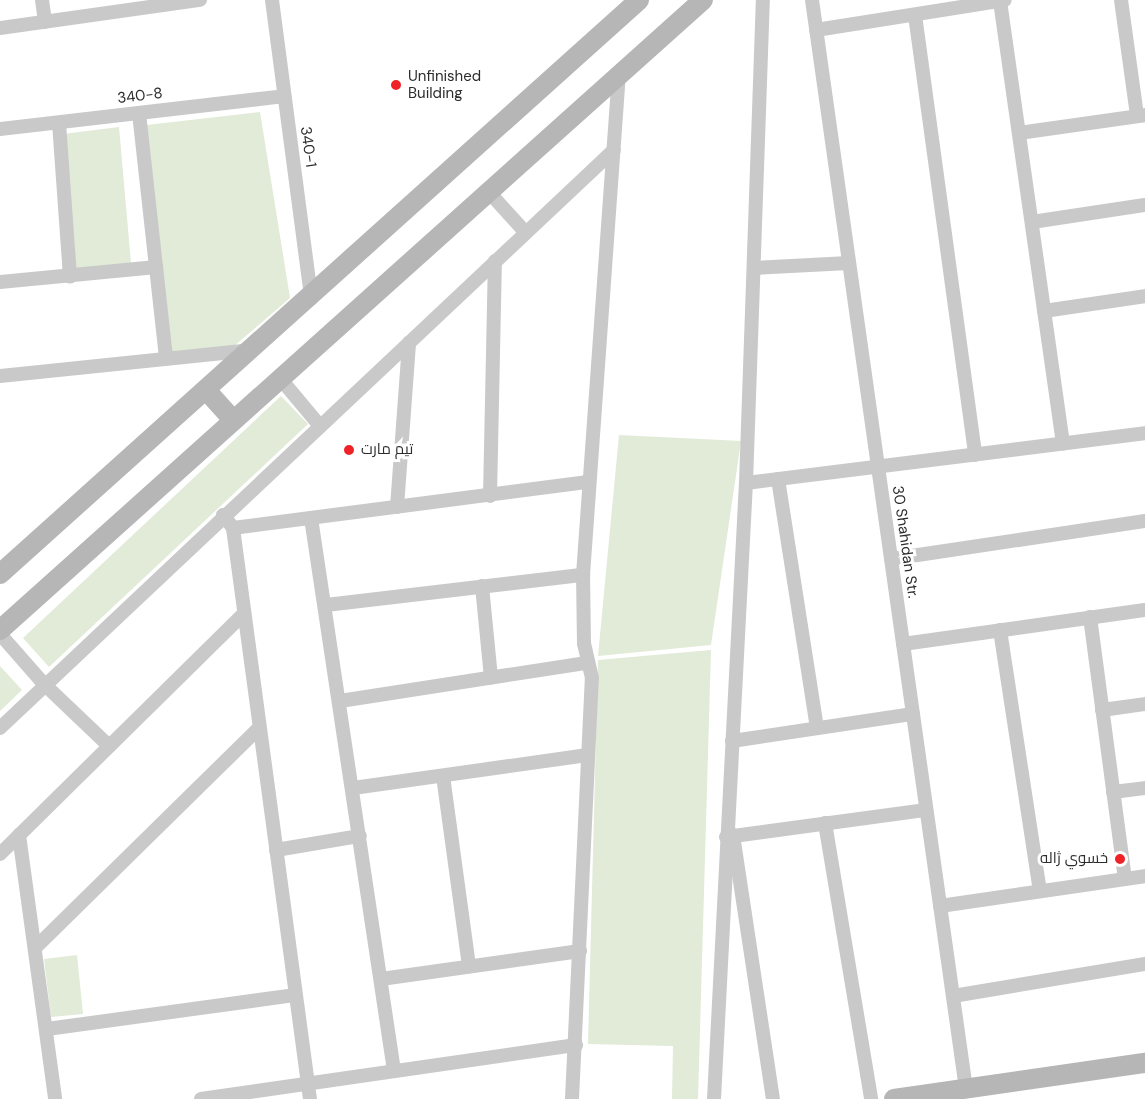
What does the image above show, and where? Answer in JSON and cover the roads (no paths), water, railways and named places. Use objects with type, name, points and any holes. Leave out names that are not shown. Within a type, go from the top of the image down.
[{"type":"main road","points":[[0,574],[9,560],[207,391],[639,0]]},
{"type":"main road","points":[[0,632],[232,419],[703,0]]},
{"type":"main road","points":[[207,391],[232,419]]},
{"type":"main road","points":[[894,1099],[1145,1063]]},
{"type":"street","points":[[42,0],[45,22]]},
{"type":"street","points":[[0,28],[45,22],[136,4],[200,0]]},
{"type":"street","name":"340-1","points":[[272,0],[311,298]]},
{"type":"street","points":[[714,1099],[730,836],[732,741],[746,483],[763,0]]},
{"type":"street","name":"30 Shahidan Str.","points":[[812,0],[966,1089]]},
{"type":"street","points":[[816,30],[1005,0]]},
{"type":"street","points":[[1019,133],[1141,116],[1121,0]]},
{"type":"street","points":[[1000,1],[1063,444]]},
{"type":"street","points":[[915,15],[975,455]]},
{"type":"street","points":[[572,1099],[591,678],[585,663],[583,575],[619,73]]},
{"type":"street","name":"340-8","points":[[0,129],[284,96]]},
{"type":"street","points":[[139,113],[166,359]]},
{"type":"street","points":[[59,123],[70,277]]},
{"type":"street","points":[[0,728],[222,515],[614,150]]},
{"type":"street","points":[[488,191],[525,232]]},
{"type":"street","points":[[1032,222],[1145,205]]},
{"type":"street","points":[[490,496],[495,261]]},
{"type":"street","points":[[754,268],[849,263]]},
{"type":"street","points":[[0,282],[156,267]]},
{"type":"street","points":[[1044,311],[1145,296]]},
{"type":"street","points":[[397,507],[409,342]]},
{"type":"street","points":[[0,376],[252,350]]},
{"type":"street","points":[[279,377],[320,426]]},
{"type":"street","points":[[746,483],[1145,433]]},
{"type":"street","points":[[778,479],[817,728]]},
{"type":"street","points":[[233,528],[588,482]]},
{"type":"street","points":[[222,515],[233,528],[310,1099]]},
{"type":"street","points":[[310,518],[326,605],[394,1071]]},
{"type":"street","points":[[891,559],[1145,521]]},
{"type":"street","points":[[326,605],[583,575]]},
{"type":"street","points":[[482,586],[491,678]]},
{"type":"street","points":[[903,644],[1145,610]]},
{"type":"street","points":[[0,854],[244,614]]},
{"type":"street","points":[[1090,617],[1125,879]]},
{"type":"street","points":[[1000,630],[1040,891]]},
{"type":"street","points":[[0,632],[44,684],[109,746]]},
{"type":"street","points":[[340,701],[585,663]]},
{"type":"street","points":[[1102,710],[1145,704]]},
{"type":"street","points":[[732,741],[913,714]]},
{"type":"street","points":[[35,948],[259,728]]},
{"type":"street","points":[[353,788],[588,755]]},
{"type":"street","points":[[443,776],[469,966]]},
{"type":"street","points":[[1113,792],[1145,788]]},
{"type":"street","points":[[730,836],[926,810]]},
{"type":"street","points":[[825,823],[871,1099]]},
{"type":"street","points":[[19,835],[55,1099]]},
{"type":"street","points":[[276,850],[360,836]]},
{"type":"street","points":[[730,836],[773,1099]]},
{"type":"street","points":[[940,906],[1145,876]]},
{"type":"street","points":[[381,979],[580,951]]},
{"type":"street","points":[[953,996],[1145,964]]},
{"type":"street","points":[[47,1029],[296,996]]},
{"type":"street","points":[[201,1099],[576,1045]]},
{"type":"place","name":"Unfinished Building","points":[[396,85]]},
{"type":"place","name":"تيم مارت","points":[[349,450]]},
{"type":"place","name":"خسوي ژاله","points":[[1120,859]]}]
